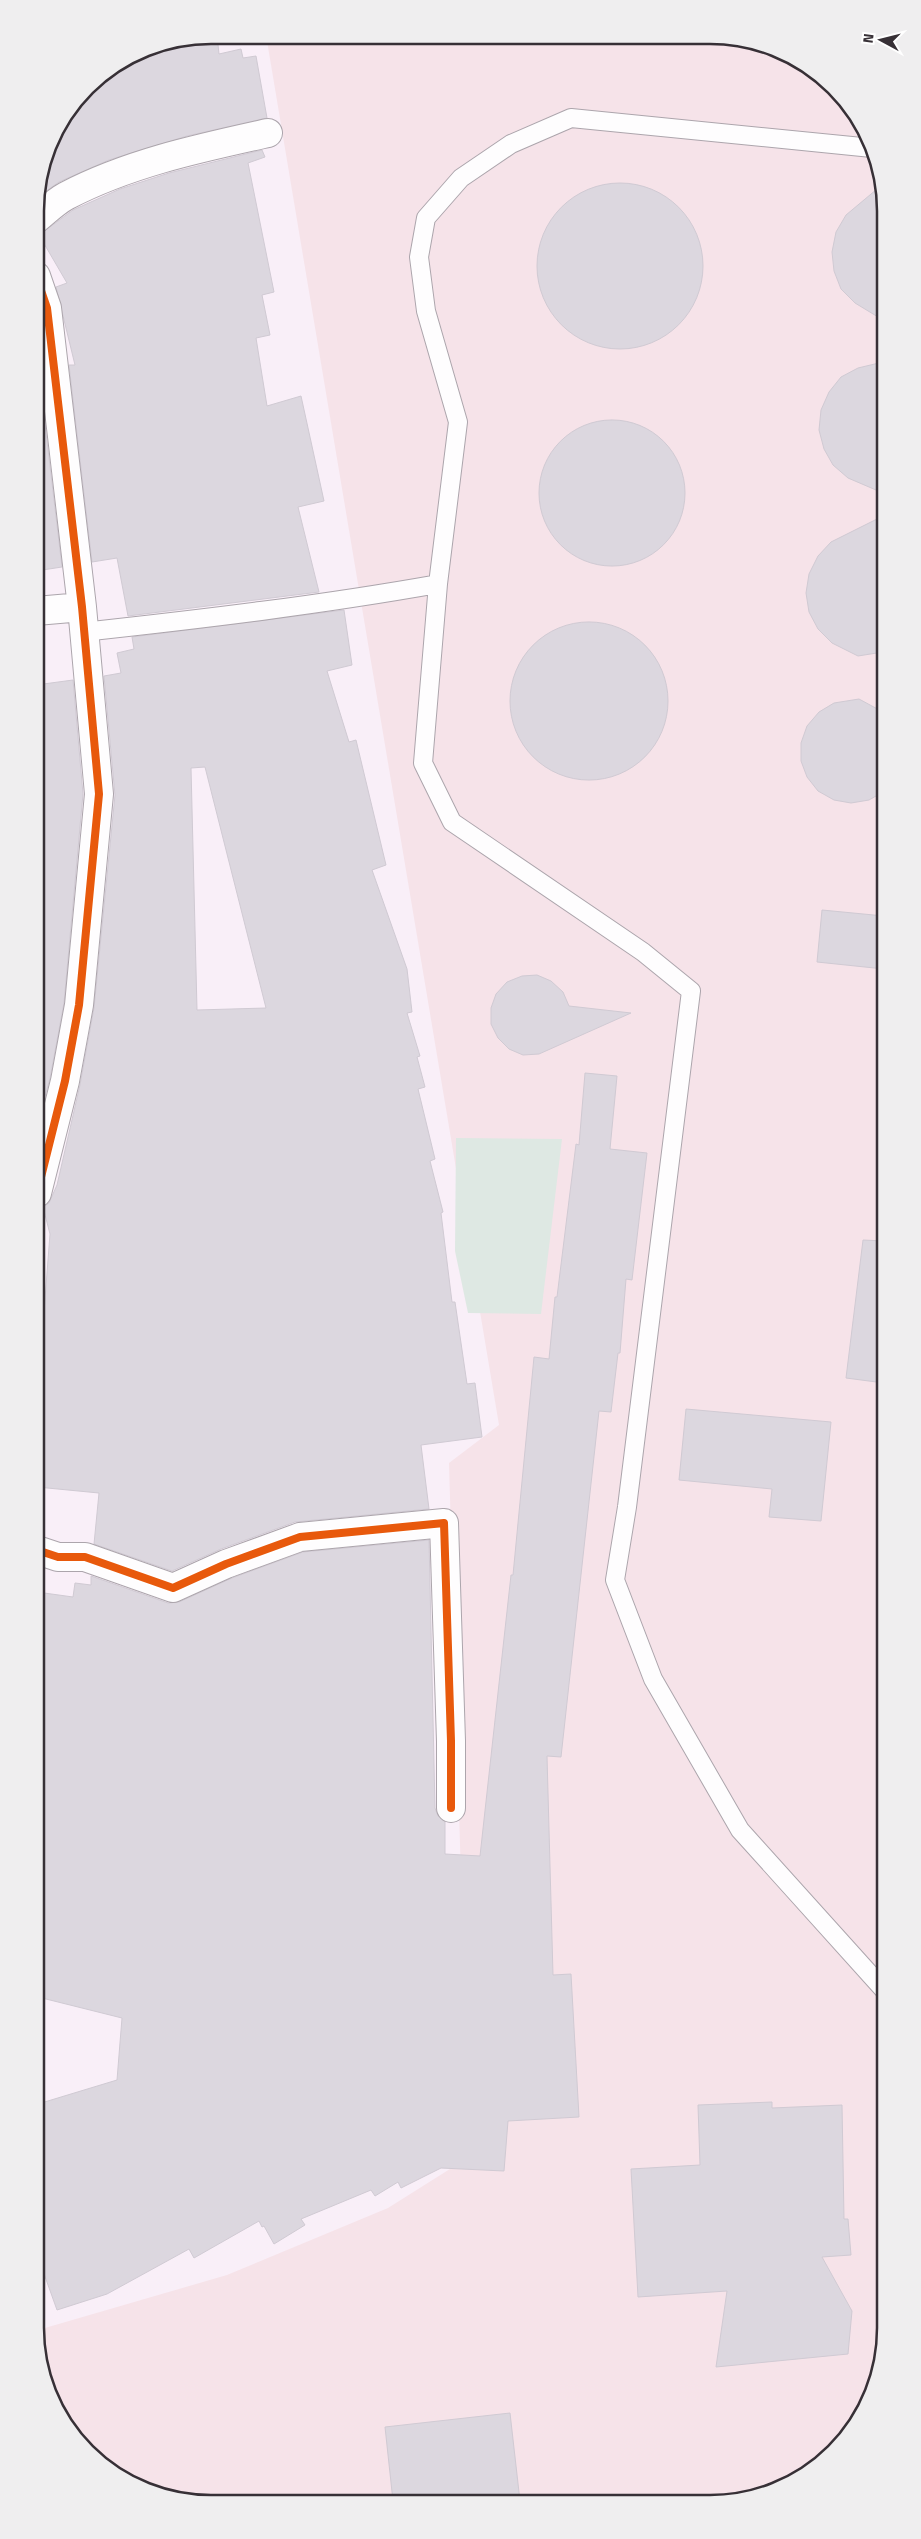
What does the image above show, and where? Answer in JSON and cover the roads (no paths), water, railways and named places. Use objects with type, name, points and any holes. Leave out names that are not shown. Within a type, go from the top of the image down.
[{"type":"street","points":[[44,213],[65,197],[124,171],[192,150],[268,133]]},
{"type":"street","points":[[44,302],[83,619],[99,794],[79,1005],[65,1081],[44,1140]]},
{"type":"street","points":[[44,612],[83,619]]},
{"type":"street","points":[[44,1552],[58,1557],[85,1557],[173,1588],[226,1564],[300,1537],[444,1523],[451,1741],[451,1808]]},
{"type":"lane","points":[[864,147],[572,118],[511,144],[461,178],[426,218],[419,257],[426,311],[458,422],[438,584],[423,763],[452,822],[643,952],[691,991],[628,1498],[615,1580],[653,1679],[740,1830],[877,1982]]},
{"type":"lane","points":[[83,619],[264,612],[438,584]]}]
